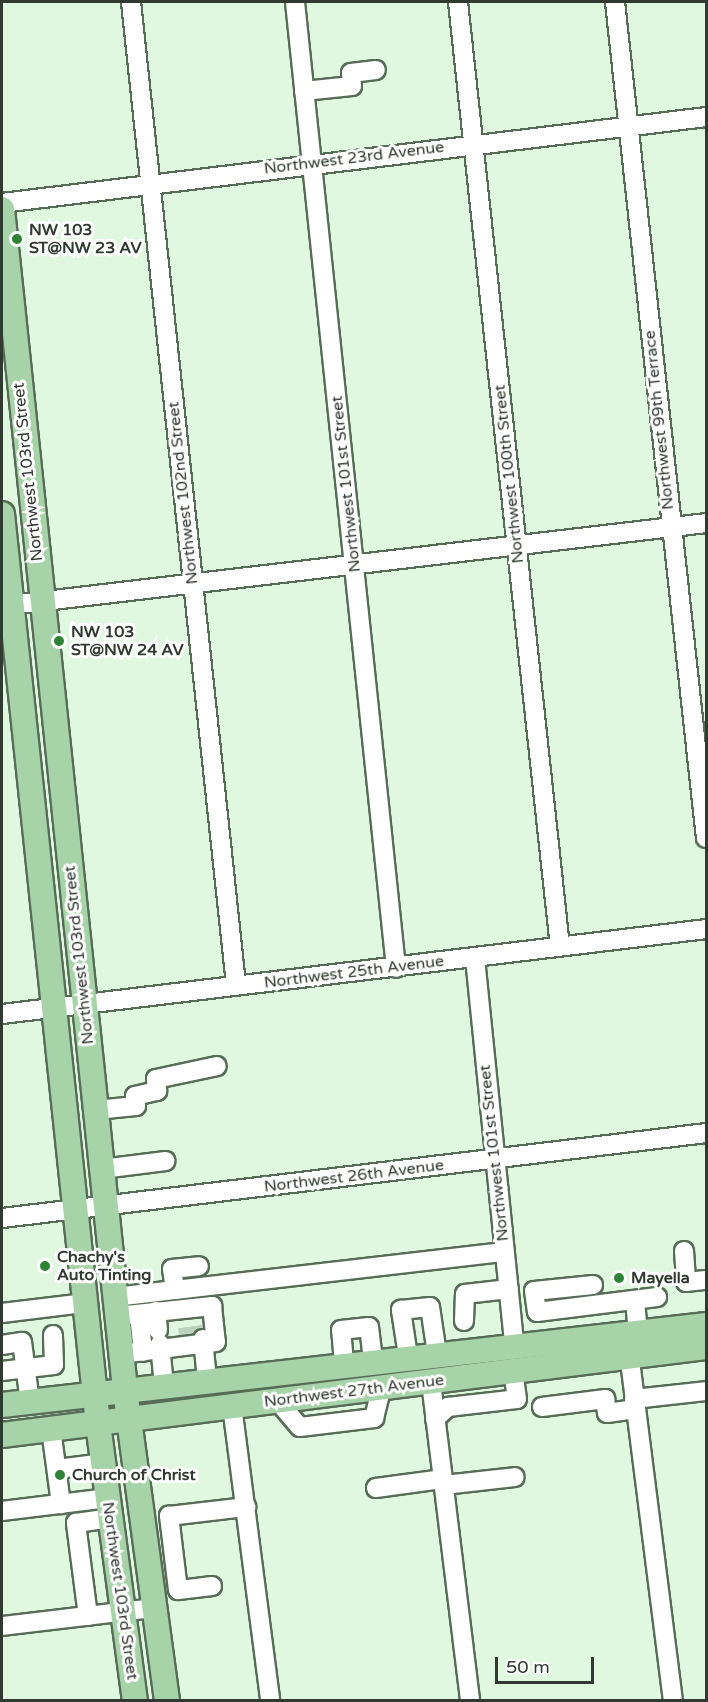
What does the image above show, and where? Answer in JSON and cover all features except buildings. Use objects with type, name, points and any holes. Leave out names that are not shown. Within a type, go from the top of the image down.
[{"type":"main road","name":"Northwest 103rd Street","points":[[2,209],[106,1206],[132,1309],[148,1346],[125,1390],[167,1701]]},
{"type":"main road","name":"Northwest 103rd Street","points":[[2,514],[6,605],[98,1424],[135,1701]]},
{"type":"main road","name":"Northwest 27th Avenue","points":[[2,1435],[431,1382],[514,1360],[632,1342],[706,1325]]},
{"type":"main road","name":"Northwest 27th Avenue","points":[[632,1342],[706,1347]]},
{"type":"main road","name":"Northwest 27th Avenue","points":[[2,1405],[408,1356],[438,1354],[514,1360]]},
{"type":"street","name":"Northwest 102nd Street","points":[[131,2],[236,985]]},
{"type":"street","name":"Northwest 101st Street","points":[[294,2],[396,968]]},
{"type":"street","name":"Northwest 100th Street","points":[[458,2],[561,947]]},
{"type":"street","name":"Northwest 99th Terrace","points":[[615,2],[670,527],[706,838]]},
{"type":"street","points":[[304,91],[352,86],[351,73],[376,70]]},
{"type":"street","name":"Northwest 23rd Avenue","points":[[2,203],[311,162],[706,117]]},
{"type":"street","points":[[6,605],[706,523]]},
{"type":"street","name":"Northwest 25th Avenue","points":[[2,1014],[706,929]]},
{"type":"street","name":"Northwest 101st Street","points":[[435,1419],[448,1407],[517,1399],[475,958]]},
{"type":"street","points":[[96,1110],[136,1106],[135,1096],[157,1091],[156,1079],[217,1066]]},
{"type":"street","name":"Northwest 26th Avenue","points":[[2,1218],[706,1133]]},
{"type":"street","points":[[102,1169],[165,1161]]},
{"type":"street","points":[[684,1251],[686,1282],[706,1280]]},
{"type":"street","points":[[132,1309],[174,1290],[504,1252]]},
{"type":"street","points":[[174,1290],[172,1269],[199,1266]]},
{"type":"street","points":[[593,1285],[534,1292],[537,1312],[657,1297]]},
{"type":"street","points":[[464,1321],[465,1294],[508,1289]]},
{"type":"street","points":[[635,1300],[632,1342],[635,1404],[673,1701]]},
{"type":"street","points":[[2,1313],[85,1303]]},
{"type":"street","points":[[408,1356],[401,1310],[430,1306],[438,1354]]},
{"type":"street","points":[[132,1309],[195,1330]]},
{"type":"street","points":[[132,1309],[164,1386]]},
{"type":"street","points":[[344,1363],[341,1330],[369,1327],[373,1360]]},
{"type":"street","points":[[148,1346],[195,1330]]},
{"type":"street","points":[[195,1330],[207,1380]]},
{"type":"street","points":[[2,1371],[54,1365],[53,1335]]},
{"type":"street","points":[[2,1345],[22,1342],[30,1401]]},
{"type":"street","points":[[431,1382],[470,1701]]},
{"type":"street","points":[[542,1407],[605,1399],[607,1413],[635,1404],[706,1391]]},
{"type":"street","points":[[232,1406],[270,1701]]},
{"type":"street","points":[[51,1429],[61,1504]]},
{"type":"street","points":[[57,1469],[103,1463]]},
{"type":"street","points":[[376,1488],[515,1477]]},
{"type":"street","points":[[2,1510],[61,1504],[109,1508]]},
{"type":"street","points":[[212,1586],[178,1590],[169,1516],[246,1507]]},
{"type":"street","points":[[88,1616],[76,1523],[109,1508]]},
{"type":"street","points":[[2,1626],[154,1608]]},
{"type":"tunnel","points":[[201,1325],[203,1339]]},
{"type":"tunnel","points":[[187,1327],[189,1341]]},
{"type":"place","name":"NW 103 ST@NW 23 AV","points":[[17,239]]},
{"type":"place","name":"NW 103 ST@NW 24 AV","points":[[59,641]]},
{"type":"place","name":"Chachy's Auto Tinting","points":[[45,1266]]},
{"type":"place","name":"Mayella","points":[[619,1278]]},
{"type":"place","name":"Church of Christ","points":[[60,1475]]}]
